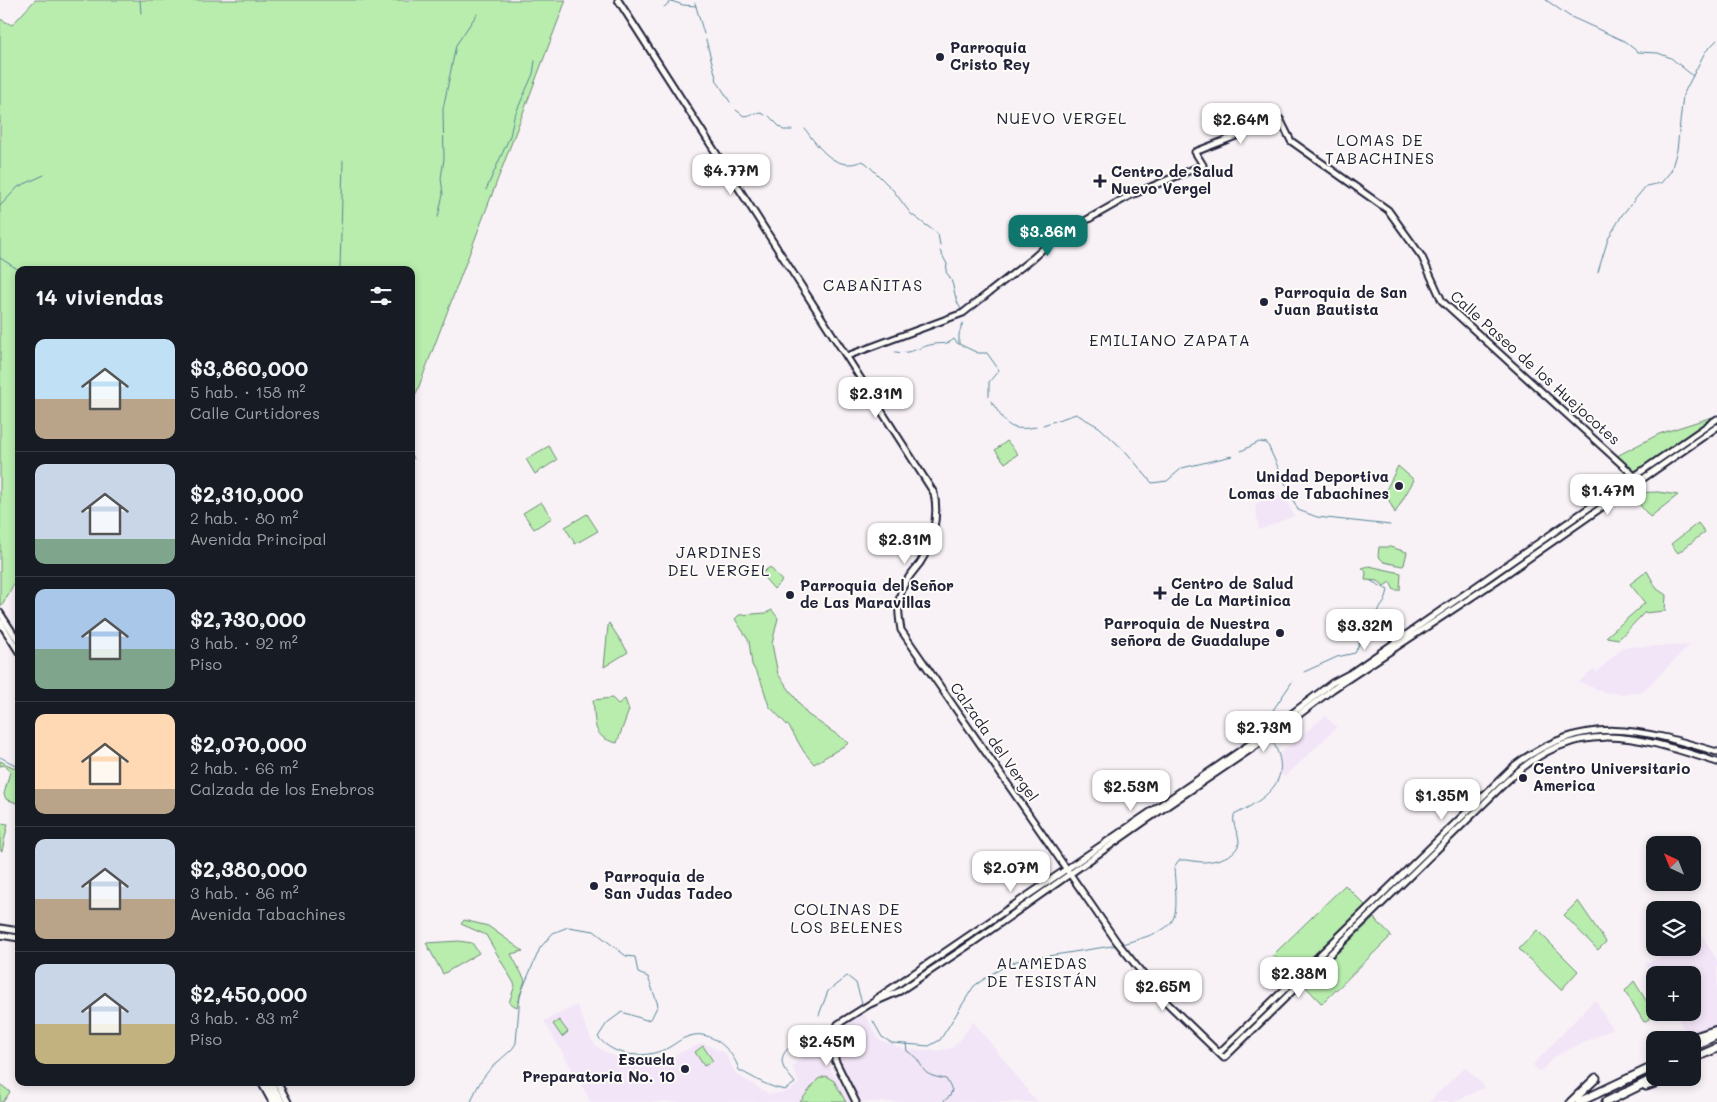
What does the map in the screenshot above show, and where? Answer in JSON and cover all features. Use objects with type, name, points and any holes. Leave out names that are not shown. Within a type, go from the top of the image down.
[{"type":"highway","points":[[1701,1035],[1717,1030]]},
{"type":"highway","points":[[1701,1043],[1717,1035]]},
{"type":"highway","points":[[1701,1055],[1717,1048]]},
{"type":"highway","points":[[1579,1102],[1646,1070]]},
{"type":"highway","points":[[1571,1102],[1596,1078]]},
{"type":"highway","points":[[1606,1102],[1646,1082]]},
{"type":"highway","points":[[1627,1092],[1646,1086]]},
{"type":"street","points":[[618,0],[847,356]]},
{"type":"street","name":"Calle Paseo de los Huejocotes","points":[[847,356],[963,313],[1033,258],[1055,238],[1129,196],[1204,165],[1195,152],[1280,119],[1291,141],[1388,210],[1422,256],[1442,301],[1640,481]]},
{"type":"street","name":"Calzada del Vergel","points":[[847,356],[928,482],[935,499],[934,524],[928,548],[900,593],[898,610],[901,630],[1117,942],[1164,1000],[1224,1058],[1520,769],[1556,749],[1597,737],[1631,738],[1660,744]]},
{"type":"street","points":[[856,1102],[835,1060],[834,1043],[836,1027],[1066,867],[1184,788],[1271,733],[1332,683],[1351,673],[1717,419]]},
{"type":"street","points":[[870,1004],[900,991],[1072,875],[1332,689],[1578,525],[1717,427]]},
{"type":"street","points":[[1573,519],[1578,525]]},
{"type":"street","points":[[0,613],[15,636]]},
{"type":"street","points":[[0,622],[15,646]]},
{"type":"street","points":[[1219,1053],[1515,765],[1530,754],[1556,741],[1601,729],[1629,729],[1717,752]]},
{"type":"street","points":[[1663,737],[1660,744],[1717,762]]},
{"type":"street","points":[[0,928],[15,930]]},
{"type":"street","points":[[0,935],[15,937]]},
{"type":"street","points":[[263,1086],[272,1102]]},
{"type":"street","points":[[268,1086],[277,1102]]},
{"type":"street","points":[[273,1086],[282,1102]]},
{"type":"street","points":[[279,1086],[288,1102]]},
{"type":"shaded area","points":[[1283,492],[1294,516],[1259,530],[1255,504]]},
{"type":"shaded area","name":"Centro de Salud de La Martinica","points":[[1162,583],[1169,600],[1158,605],[1152,587]]},
{"type":"shaded area","points":[[1690,645],[1642,692],[1626,694],[1604,692],[1579,682],[1593,669],[1597,672],[1623,647]]},
{"type":"shaded area","points":[[1325,716],[1337,727],[1285,777],[1281,775],[1280,753]]},
{"type":"shaded area","points":[[1701,933],[1717,960],[1717,1025],[1701,1033],[1701,1031],[1686,1031],[1679,1021],[1701,1021],[1701,966],[1647,966],[1645,963],[1662,956],[1701,956]]},
{"type":"shaded area","points":[[1595,999],[1612,1029],[1554,1057],[1540,1072],[1533,1065]]},
{"type":"shaded area","points":[[577,1005],[591,1039],[597,1047],[611,1055],[636,1063],[657,1062],[703,1043],[725,1053],[736,1074],[769,1094],[788,1092],[799,1083],[793,1068],[796,1063],[809,1053],[829,1045],[829,1066],[851,1102],[591,1102],[544,1021]]},
{"type":"shaded area","points":[[863,1011],[879,1040],[904,1049],[937,1051],[952,1048],[961,1039],[973,1021],[1027,1089],[1027,1093],[1038,1102],[858,1102],[836,1059],[835,1030]]},
{"type":"shaded area","points":[[1465,1067],[1485,1087],[1455,1102],[1429,1102]]},
{"type":"green space","points":[[35,0],[566,0],[415,396],[415,266],[15,266],[15,582],[2,606],[0,603],[0,19],[12,25]]},
{"type":"green space","points":[[1712,417],[1714,419],[1636,473],[1617,456],[1659,434]]},
{"type":"green space","points":[[1007,441],[1018,454],[1005,463],[995,450]]},
{"type":"green space","points":[[549,446],[557,460],[535,474],[526,459]]},
{"type":"green space","name":"Unidad Deportiva Lomas de Tabachines","points":[[1398,466],[1414,480],[1395,513],[1385,492]]},
{"type":"green space","points":[[1658,492],[1678,495],[1650,517],[1630,493]]},
{"type":"green space","points":[[541,502],[552,518],[534,529],[523,513]]},
{"type":"green space","points":[[587,514],[598,531],[575,544],[565,527]]},
{"type":"green space","points":[[1698,523],[1705,532],[1678,553],[1671,544]]},
{"type":"green space","points":[[1379,547],[1390,547],[1407,552],[1404,565],[1384,562],[1378,556]]},
{"type":"green space","points":[[1369,566],[1401,573],[1400,590],[1394,590],[1390,582],[1384,586],[1378,581],[1365,580],[1366,572],[1362,568]]},
{"type":"green space","points":[[770,567],[782,581],[774,589],[761,574]]},
{"type":"green space","points":[[1647,571],[1657,589],[1666,595],[1665,611],[1644,613],[1619,639],[1606,637],[1645,603],[1630,584]]},
{"type":"green space","points":[[772,610],[778,618],[772,644],[778,674],[807,714],[849,743],[814,764],[804,752],[790,728],[769,706],[761,681],[752,665],[749,641],[735,619],[739,615],[766,613]]},
{"type":"green space","points":[[609,623],[628,652],[604,667],[608,626]]},
{"type":"green space","points":[[612,698],[618,704],[625,699],[629,710],[617,743],[603,737],[596,728],[595,723],[593,700]]},
{"type":"green space","points":[[0,761],[15,768],[15,802],[6,799],[4,794],[10,772],[5,765],[0,766]]},
{"type":"green space","points":[[0,823],[8,824],[2,851],[0,850]]},
{"type":"green space","points":[[1345,885],[1365,905],[1293,975],[1273,955]]},
{"type":"green space","points":[[1578,901],[1606,942],[1598,950],[1564,915]]},
{"type":"green space","points":[[1374,918],[1391,936],[1322,1004],[1304,985]]},
{"type":"green space","points":[[464,920],[488,926],[523,951],[511,954],[525,980],[517,1007],[509,1003],[515,985],[486,935],[461,924]]},
{"type":"green space","points":[[1537,930],[1578,971],[1561,990],[1519,949]]},
{"type":"green space","points":[[459,941],[472,943],[479,953],[443,974],[426,943]]},
{"type":"green space","points":[[1634,981],[1646,1000],[1646,1021],[1644,1022],[1625,991]]},
{"type":"green space","points":[[559,1020],[568,1032],[562,1037],[553,1024]]},
{"type":"green space","points":[[703,1046],[713,1061],[704,1066],[695,1052]]},
{"type":"green space","points":[[826,1076],[834,1081],[846,1102],[800,1102],[818,1079]]},
{"type":"green space","points":[[0,1084],[10,1092],[3,1102],[0,1101]]},
{"type":"waterway","points":[[140,0],[141,13]]},
{"type":"waterway","points":[[1546,0],[1569,16],[1624,41],[1638,52],[1658,53],[1671,58],[1693,76]]},
{"type":"waterway","points":[[664,7],[671,1],[683,5],[696,6]]},
{"type":"waterway","points":[[695,3],[704,34]]},
{"type":"waterway","points":[[438,217],[443,194],[441,178],[444,159],[443,109],[456,45],[477,14]]},
{"type":"waterway","points":[[706,40],[717,81],[730,102]]},
{"type":"waterway","points":[[1598,272],[1608,239],[1622,215],[1646,186],[1661,183],[1671,171],[1677,150],[1683,95],[1705,52],[1717,40]]},
{"type":"waterway","points":[[486,190],[510,136],[514,117],[533,74],[535,61]]},
{"type":"waterway","points":[[736,110],[744,116],[761,113],[765,115]]},
{"type":"waterway","points":[[769,116],[783,130],[792,130]]},
{"type":"waterway","points":[[805,129],[822,150],[836,161],[844,164],[862,161],[866,163],[893,190],[911,214],[938,234],[940,245]]},
{"type":"waterway","points":[[340,266],[343,161]]},
{"type":"waterway","points":[[0,206],[18,187],[44,175]]},
{"type":"waterway","points":[[940,251],[947,264],[946,272],[961,309]]},
{"type":"waterway","points":[[0,258],[15,267]]},
{"type":"waterway","points":[[963,323],[959,334],[959,344],[978,353],[987,353],[999,370],[989,382],[989,396]]},
{"type":"waterway","points":[[895,352],[911,351],[930,345],[947,343],[954,339],[958,344]]},
{"type":"waterway","points":[[991,401],[1004,421],[1013,427],[1036,427]]},
{"type":"waterway","points":[[1043,425],[1076,414],[1099,427],[1127,453],[1152,483],[1167,481],[1182,468],[1232,456]]},
{"type":"waterway","points":[[1241,451],[1259,442],[1267,443],[1286,485]]},
{"type":"waterway","points":[[1289,491],[1298,510],[1317,517],[1390,525]]},
{"type":"waterway","points":[[1304,672],[1337,657],[1355,653],[1367,627],[1385,601],[1388,590],[1371,581]]},
{"type":"waterway","points":[[1269,727],[1269,716],[1292,682]]},
{"type":"waterway","points":[[1122,944],[1156,933],[1172,921],[1176,901],[1174,867],[1179,860],[1213,861],[1225,857],[1238,847],[1239,839],[1234,823],[1234,815],[1266,795],[1279,778],[1281,768],[1279,756],[1273,742]]},
{"type":"waterway","points":[[0,757],[15,765]]},
{"type":"waterway","points":[[471,1102],[486,1074],[516,1043],[520,995],[540,948],[553,933],[568,927],[594,931],[626,956],[635,957],[638,973],[648,977],[658,1005],[651,1019],[646,1020],[622,1012],[607,1023],[598,1037],[612,1049],[629,1054],[648,1054],[666,1049],[687,1037],[706,1036],[727,1049],[739,1070],[766,1084],[785,1090],[795,1083],[783,1066],[784,1054],[792,1045],[814,1035],[813,1025]]},
{"type":"waterway","points":[[873,1021],[882,1037],[892,1043],[929,1046],[940,1040],[974,986],[993,973],[1016,961],[1118,945]]},
{"type":"waterway","points":[[819,1015],[828,991],[847,976],[856,983],[862,1003]]},
{"type":"waterway","points":[[906,1044],[907,1051],[914,1056],[925,1072],[946,1079],[952,1090],[950,1096],[943,1102]]},
{"type":"place","name":"Parroquia Cristo Rey","points":[[940,57]]},
{"type":"place","name":"Centro de Salud Nuevo Vergel","points":[[1100,181]]},
{"type":"place","name":"Parroquia de San Juan Bautista","points":[[1264,302]]},
{"type":"place","name":"Unidad Deportiva Lomas de Tabachines","points":[[1399,486]]},
{"type":"place","name":"Centro de Salud de La Martinica","points":[[1160,593]]},
{"type":"place","name":"Parroquia del Señor de Las Maravillas","points":[[790,595]]},
{"type":"place","name":"Parroquia de Nuestra señora de Guadalupe","points":[[1280,633]]},
{"type":"place","name":"Centro Universitario America","points":[[1523,778]]},
{"type":"place","name":"Parroquia de San Judas Tadeo","points":[[594,886]]},
{"type":"place","name":"Escuela Preparatoria No. 10","points":[[685,1069]]},
{"type":"district","name":"NUEVO VERGEL","points":[[1062,118]]},
{"type":"district","name":"LOMAS DE TABACHINES","points":[[1380,149]]},
{"type":"district","name":"CABAÑITAS","points":[[873,285]]},
{"type":"district","name":"EMILIANO ZAPATA","points":[[1170,340]]},
{"type":"district","name":"JARDINES DEL VERGEL","points":[[719,561]]},
{"type":"district","name":"COLINAS DE LOS BELENES","points":[[847,918]]},
{"type":"district","name":"ALAMEDAS DE TESISTÁN","points":[[1042,972]]}]
